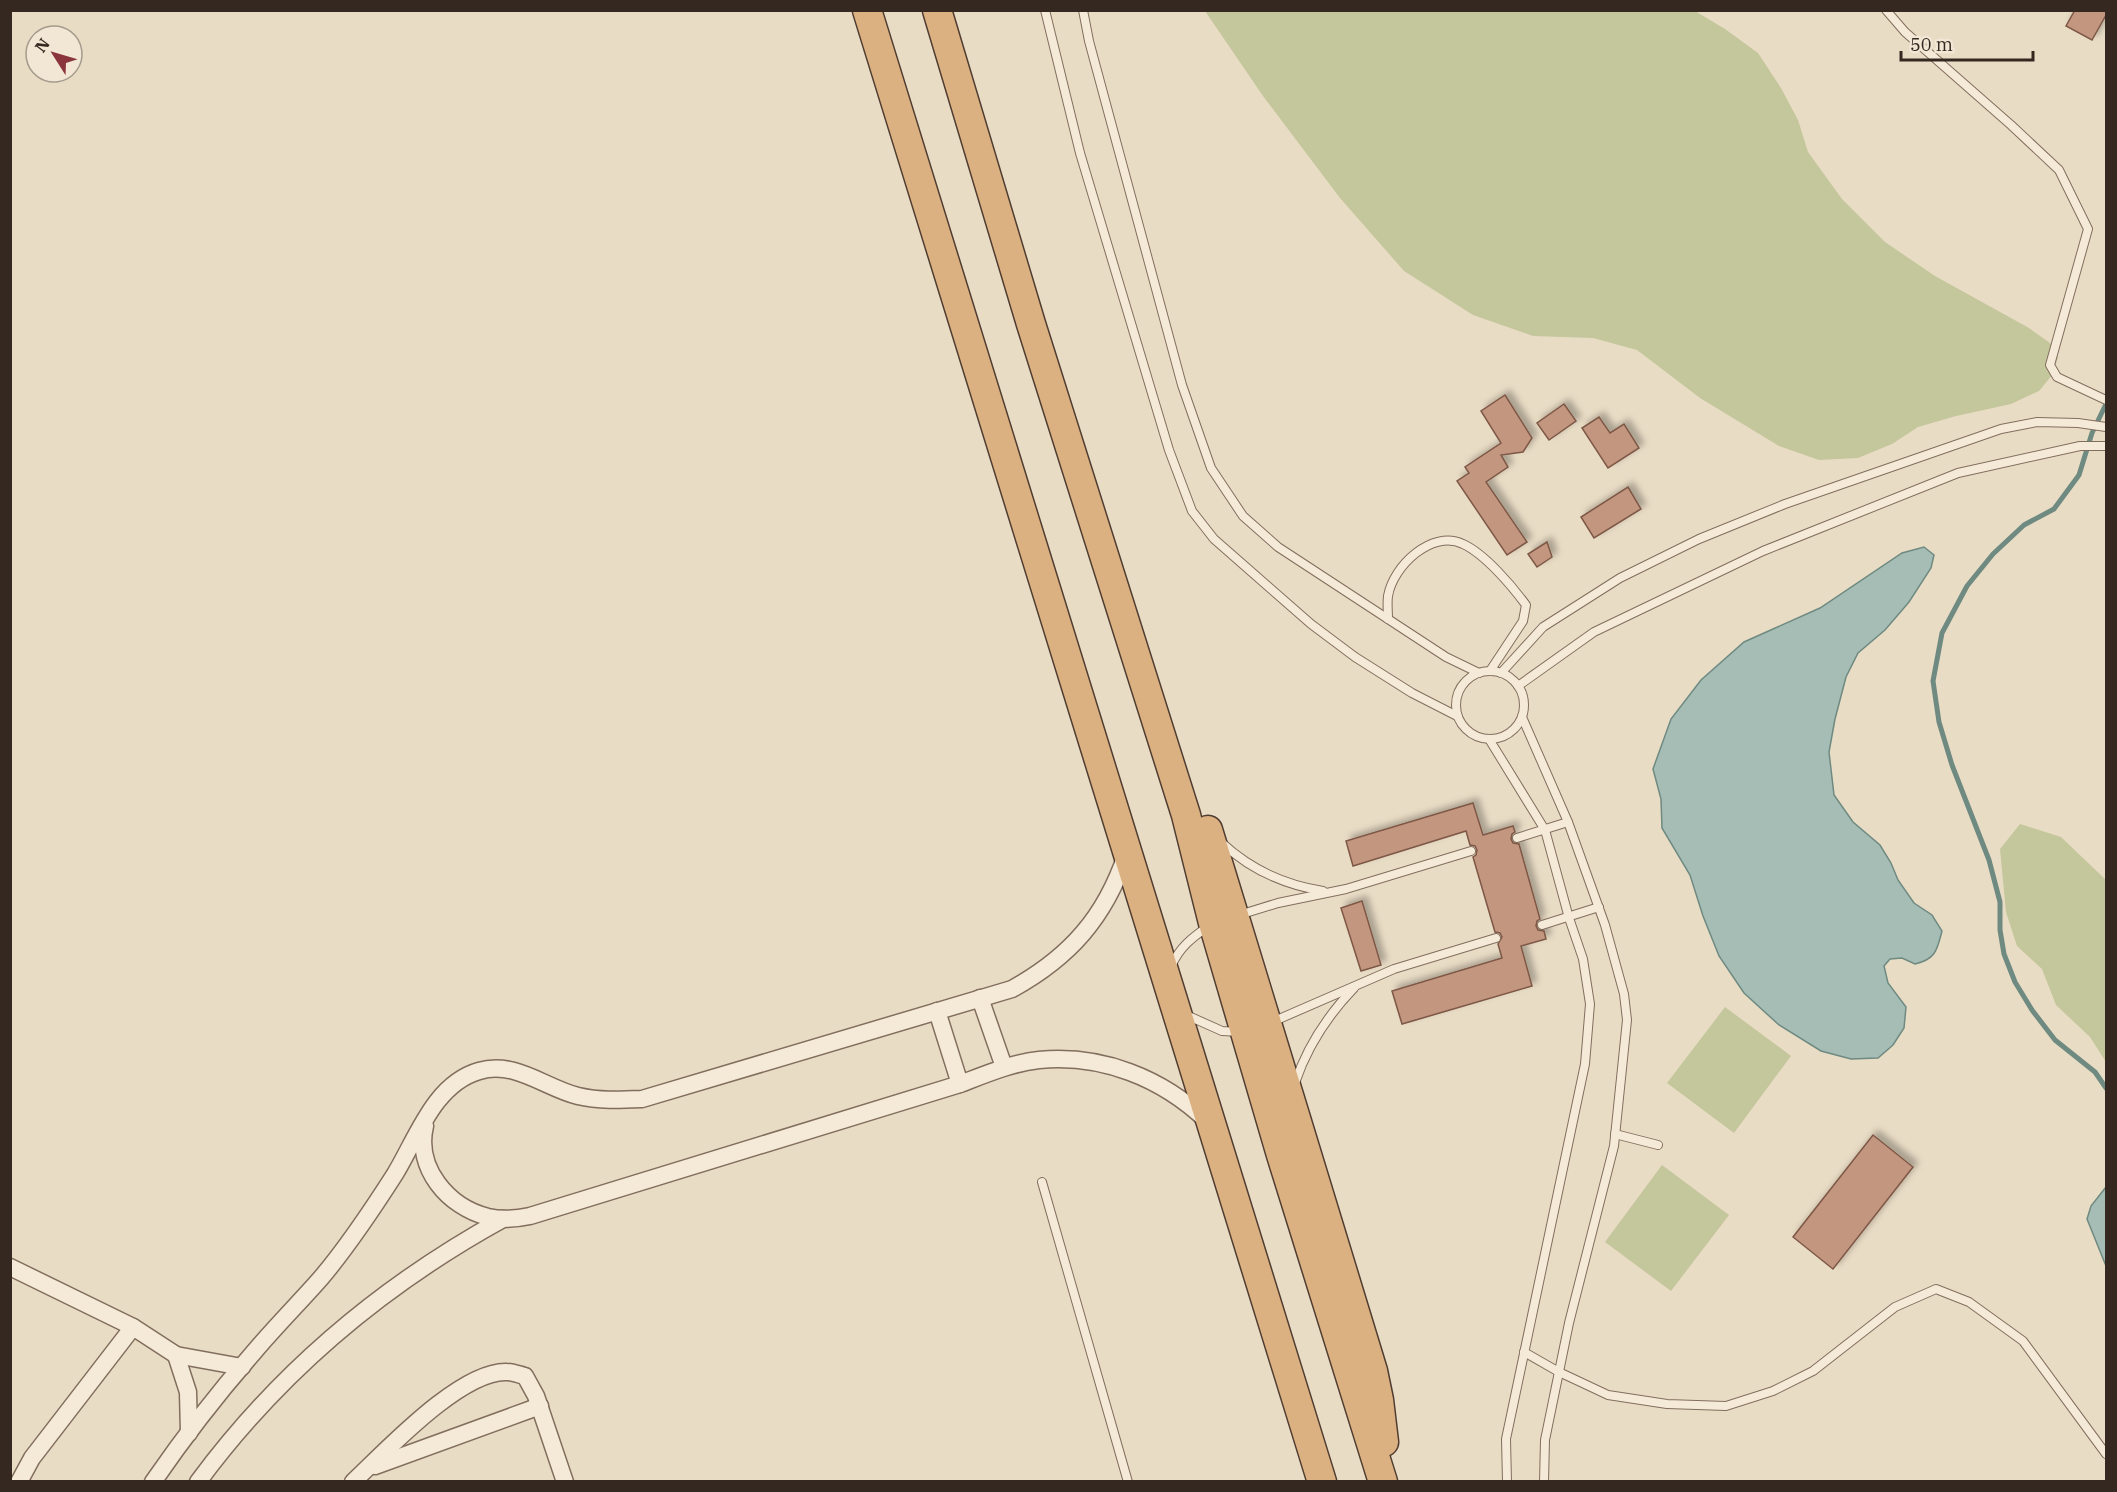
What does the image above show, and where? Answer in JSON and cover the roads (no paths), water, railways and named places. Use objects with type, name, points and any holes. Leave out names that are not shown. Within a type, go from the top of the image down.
[{"type":"highway","points":[[867,10],[1322,1482]]},
{"type":"highway","points":[[937,10],[1030,324],[1186,815],[1224,919],[1256,1028],[1284,1166],[1384,1482]]},
{"type":"highway","points":[[1030,324],[1053,350],[1070,390],[1208,830],[1224,919]]},
{"type":"highway","points":[[1256,1028],[1290,1098],[1373,1371],[1384,1431],[1384,1482]]},
{"type":"street","points":[[153,1482],[242,1367],[321,1277],[349,1241],[375,1205],[438,1100],[456,1083],[479,1071],[499,1069],[519,1072],[562,1091],[589,1098],[642,1099],[1012,988],[1049,967],[1065,953],[1095,919],[1108,898],[1127,852]]},
{"type":"street","points":[[980,998],[1004,1067]]},
{"type":"street","points":[[937,1011],[960,1084]]},
{"type":"street","points":[[426,1119],[424,1153],[432,1175],[441,1188],[463,1207],[477,1214],[503,1219],[530,1216],[960,1084],[1004,1067],[1038,1060],[1060,1059],[1105,1064],[1146,1078],[1197,1111],[1212,1125]]},
{"type":"street","points":[[198,1482],[241,1428],[275,1391],[348,1322],[423,1266],[503,1219]]},
{"type":"street","points":[[10,1267],[133,1327],[176,1355],[242,1367]]},
{"type":"street","points":[[20,1482],[32,1458],[133,1327]]},
{"type":"street","points":[[176,1355],[188,1392],[189,1433]]},
{"type":"street","points":[[353,1482],[434,1408],[485,1376],[507,1372],[525,1376],[540,1406],[566,1482]]},
{"type":"street","points":[[366,1470],[540,1406]]},
{"type":"lane","points":[[1045,10],[1087,176],[1168,450],[1192,511],[1214,539],[1311,624],[1355,657],[1412,693],[1457,716]]},
{"type":"lane","points":[[1083,10],[1089,41],[1182,385],[1211,468],[1243,516],[1278,547],[1446,657],[1479,673]]},
{"type":"lane","points":[[1886,10],[1905,32],[2011,124],[2059,170],[2088,229],[2050,364],[2057,377],[2106,400]]},
{"type":"lane","points":[[1501,673],[1544,627],[1620,578],[1699,539],[1785,504],[2001,429],[2037,422],[2078,423],[2105,427]]},
{"type":"lane","points":[[1518,686],[1594,632],[1763,551],[1958,473],[2080,446],[2102,445]]},
{"type":"lane","points":[[1388,619],[1388,596],[1398,571],[1417,551],[1438,540],[1460,542],[1477,552],[1526,605],[1523,621],[1490,671]]},
{"type":"lane","points":[[1490,671],[1501,673],[1518,686],[1522,695],[1524,706],[1522,717],[1509,734],[1499,738],[1478,738],[1469,733],[1457,716],[1457,695],[1469,678],[1479,673],[1490,671]]},
{"type":"lane","points":[[1522,717],[1568,822],[1599,907],[1624,994],[1627,1020],[1614,1146],[1569,1323],[1545,1440],[1544,1482]]},
{"type":"lane","points":[[1489,739],[1545,830],[1569,918],[1583,959],[1590,1004],[1585,1064],[1506,1439],[1507,1482]]},
{"type":"lane","points":[[1517,838],[1568,822]]},
{"type":"lane","points":[[1208,830],[1241,859],[1260,870],[1293,884],[1329,892]]},
{"type":"lane","points":[[1166,979],[1175,956],[1181,948],[1188,941],[1224,919],[1472,851]]},
{"type":"lane","points":[[1542,925],[1599,907]]},
{"type":"lane","points":[[1176,1010],[1222,1031],[1256,1028],[1394,969],[1496,938]]},
{"type":"lane","points":[[1290,1098],[1297,1076],[1317,1034],[1336,1007],[1358,983]]},
{"type":"lane","points":[[1615,1134],[1658,1145]]},
{"type":"lane","points":[[1041,1182],[1128,1482]]},
{"type":"lane","points":[[1524,1352],[1559,1372],[1608,1395],[1667,1404],[1726,1406],[1773,1391],[1814,1371],[1895,1307],[1936,1289],[1970,1302],[2023,1341],[2106,1454]]},
{"type":"water","points":[[1924,547],[1934,555],[1931,568],[1909,602],[1885,630],[1858,653],[1846,677],[1829,752],[1834,795],[1853,822],[1880,845],[1898,880],[1914,903],[1932,915],[1942,931],[1937,948],[1927,959],[1915,964],[1902,958],[1890,959],[1884,966],[1888,983],[1906,1007],[1904,1028],[1893,1045],[1878,1058],[1851,1059],[1821,1051],[1779,1025],[1744,993],[1719,956],[1690,875],[1662,828],[1661,799],[1653,769],[1671,719],[1701,680],[1744,642],[1820,608],[1902,553]]},
{"type":"water","points":[[2106,1187],[2106,1266],[2087,1219],[2091,1206]]},
{"type":"waterway","points":[[2106,404],[2092,433],[2079,475],[2054,509],[2024,525],[1993,554],[1967,586],[1942,633],[1933,681],[1939,722],[1952,765],[1989,860],[2000,902],[2000,930],[2004,954],[2015,982],[2032,1010],[2055,1040],[2095,1072],[2106,1088]]}]
